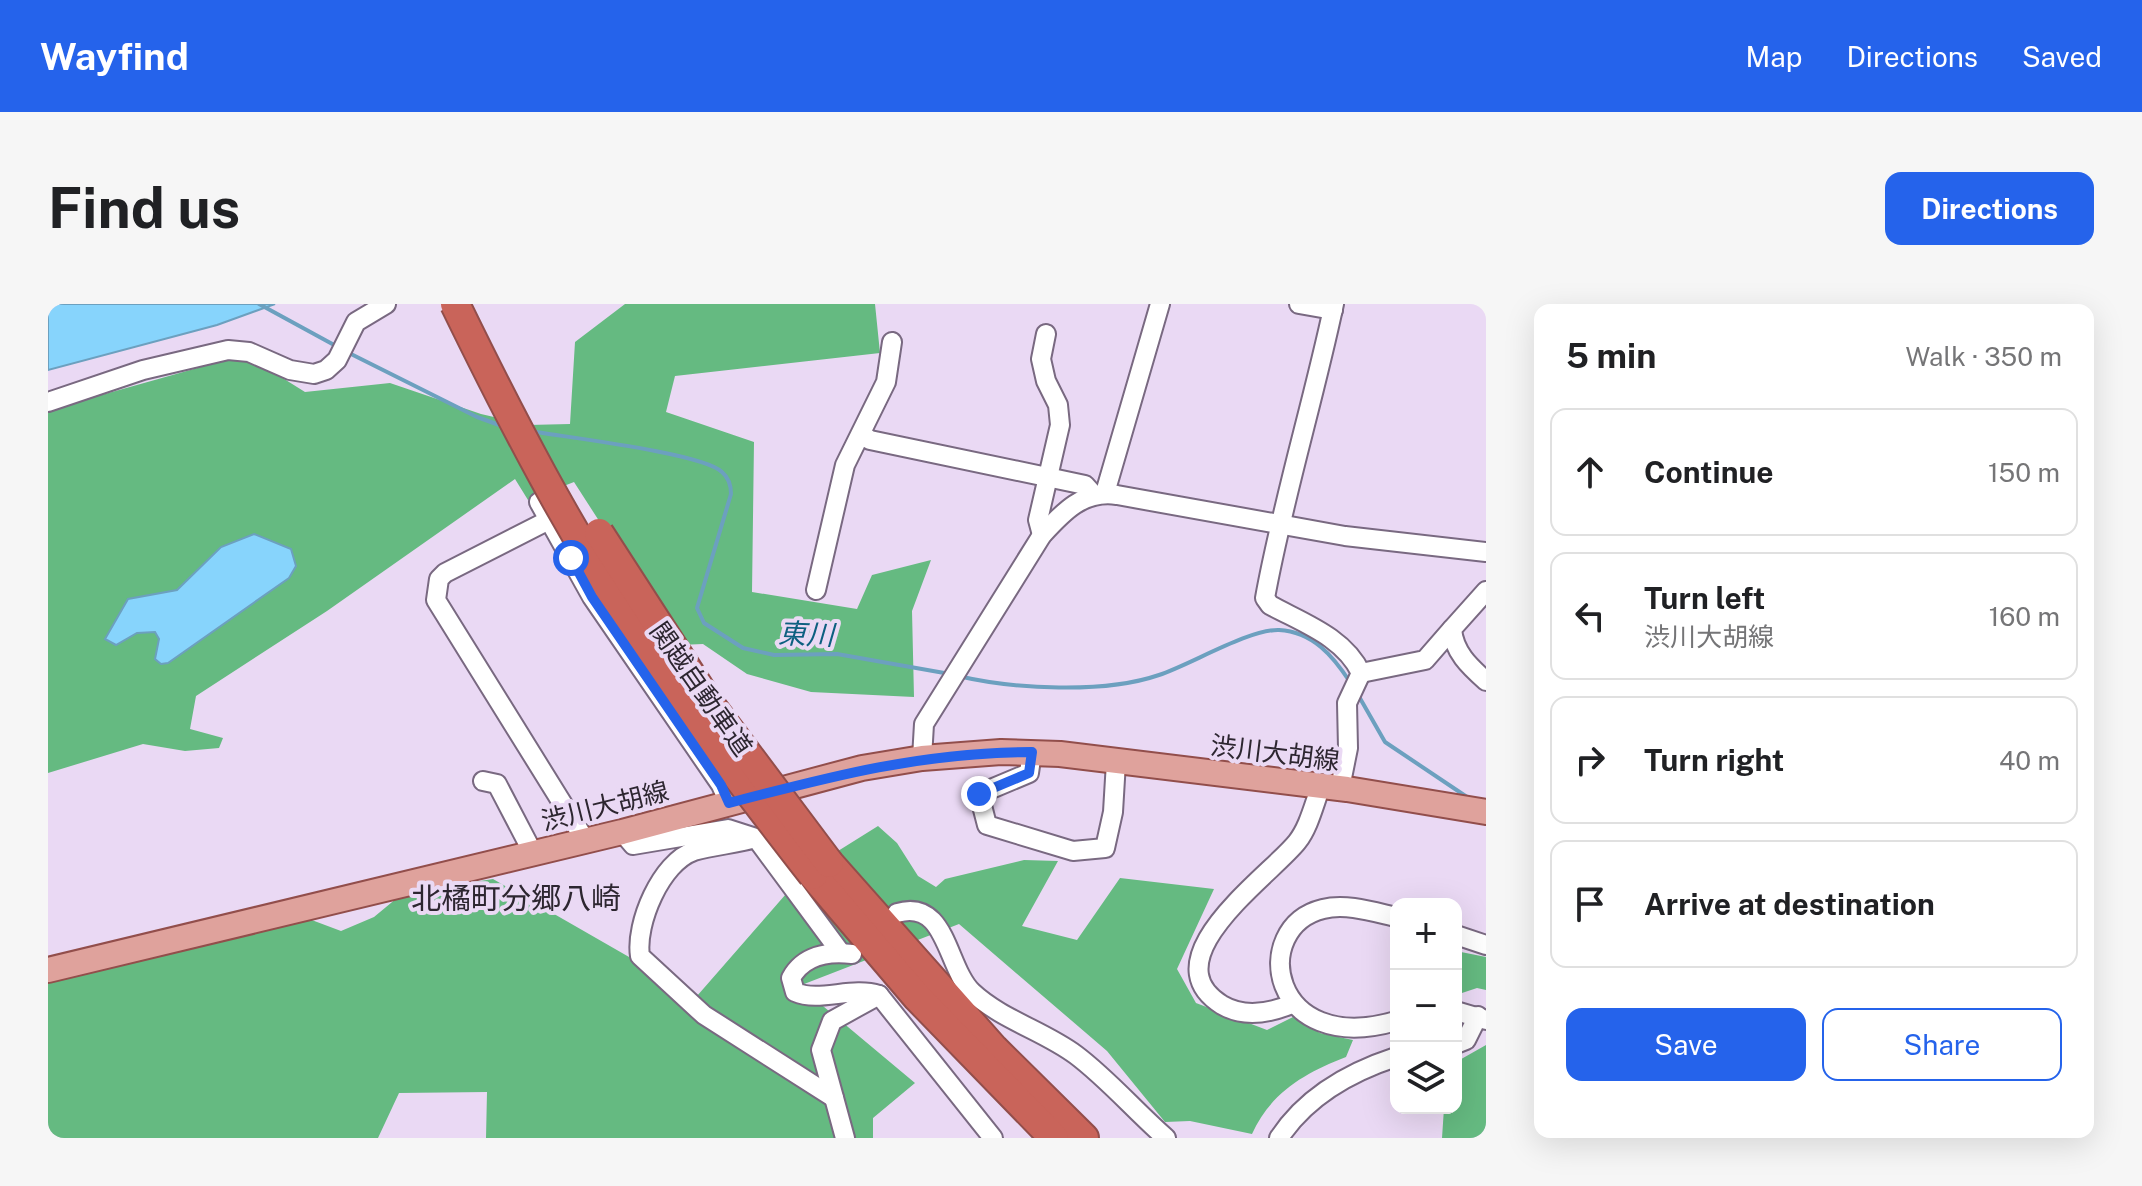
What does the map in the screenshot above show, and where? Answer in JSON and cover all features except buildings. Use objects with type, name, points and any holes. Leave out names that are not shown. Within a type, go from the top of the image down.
[{"type":"highway","name":"関越自動車道","points":[[455,304],[537,464],[639,637],[717,750],[821,869],[1084,1138]]},
{"type":"highway","name":"関越自動車道","points":[[475,304],[554,457],[611,555],[821,869],[917,997],[1054,1138]]},
{"type":"main road","name":"渋川大胡線","points":[[48,970],[622,832],[862,768],[922,758],[1032,752],[1330,787],[1476,811]]},
{"type":"street","points":[[48,402],[143,370],[228,350],[249,352],[305,374],[326,370],[337,360],[356,322],[386,304]]},
{"type":"street","points":[[922,758],[924,724],[1042,535],[1062,512],[1100,494],[1160,304]]},
{"type":"street","points":[[1292,1004],[1255,1014],[1222,1005],[1203,986],[1199,972],[1203,952],[1223,915],[1300,839],[1348,748],[1345,715],[1357,683],[1356,662],[1335,641],[1270,605],[1265,598],[1278,525],[1311,407],[1333,307],[1299,304]]},
{"type":"street","points":[[1042,535],[1038,520],[1045,477],[1060,425],[1058,405],[1046,381],[1041,359],[1046,334]]},
{"type":"street","points":[[816,590],[845,465],[886,382],[892,342]]},
{"type":"street","points":[[861,434],[870,440],[1085,485],[1100,494],[1278,525],[1486,552]]},
{"type":"street","points":[[539,502],[592,597],[721,785],[729,803]]},
{"type":"street","points":[[549,520],[445,573],[439,579],[436,600],[582,835]]},
{"type":"street","points":[[1357,683],[1425,660],[1486,591]]},
{"type":"street","points":[[1452,629],[1453,641],[1466,663],[1486,681]]},
{"type":"street","points":[[1032,752],[1029,773],[979,794],[987,825],[1073,851],[1105,848],[1113,812],[1116,762]]},
{"type":"street","points":[[483,781],[497,784],[533,853]]},
{"type":"street","points":[[622,832],[633,845],[728,829],[756,838],[846,953],[799,964],[791,978],[795,992],[804,996],[863,990],[879,995],[993,1138]]},
{"type":"street","points":[[756,838],[695,851],[675,860],[641,926],[640,956],[704,1015],[834,1098]]},
{"type":"street","points":[[1390,916],[1344,908],[1322,909],[1303,919],[1290,933],[1280,966],[1282,982],[1292,1004],[1306,1016],[1340,1028],[1368,1028],[1390,1022]]},
{"type":"street","points":[[897,913],[910,909],[924,912],[944,933],[957,973],[971,990],[994,1009],[1079,1057],[1166,1138]]},
{"type":"street","points":[[1462,937],[1486,945]]},
{"type":"street","points":[[845,1138],[821,1050],[832,1021],[879,995]]},
{"type":"street","points":[[1461,1042],[1466,1040],[1482,1018],[1462,1013]]},
{"type":"street","points":[[1279,1138],[1295,1114],[1315,1097],[1390,1059]]},
{"type":"green space","points":[[625,304],[875,304],[880,353],[675,376],[666,412],[754,442],[752,592],[857,609],[872,575],[931,560],[912,611],[914,697],[811,692],[747,674],[703,644],[679,645],[574,482],[528,500],[515,479],[327,611],[196,696],[190,729],[223,738],[219,748],[185,751],[143,744],[48,773],[48,410],[233,358],[257,362],[305,392],[390,383],[481,414],[528,425],[570,424],[575,342]]},
{"type":"green space","points":[[878,826],[897,843],[918,876],[936,887],[945,879],[1024,860],[1058,861],[1022,926],[1077,940],[1120,878],[1214,889],[1177,969],[1196,1003],[1267,1030],[1293,1017],[1320,1033],[1353,1040],[1346,1057],[1303,1077],[1279,1095],[1252,1134],[1190,1121],[1165,1122],[1107,1051],[959,924],[799,986],[915,1083],[873,1118],[873,1138],[486,1138],[487,1092],[399,1093],[378,1138],[48,1138],[48,980],[301,916],[341,931],[374,917],[403,893],[493,879],[697,996],[806,871]]},
{"type":"green space","points":[[1462,952],[1486,957],[1486,990],[1477,988],[1462,993]]},
{"type":"green space","points":[[1486,1045],[1486,1138],[1442,1138],[1444,1114],[1462,1114],[1462,1059]]},
{"type":"water","points":[[48,304],[275,304],[217,325],[48,370]]},
{"type":"water","points":[[254,534],[291,549],[296,566],[289,578],[168,663],[161,664],[155,659],[159,639],[155,632],[137,633],[116,645],[105,639],[128,599],[177,590],[221,547]]},
{"type":"waterway","name":"東川","points":[[259,304],[336,346]]},
{"type":"waterway","name":"東川","points":[[347,352],[477,417],[502,426]]},
{"type":"waterway","name":"東川","points":[[530,431],[662,452],[710,465],[724,474],[731,494],[697,608],[704,623],[743,648],[774,655],[837,654],[950,674]]},
{"type":"waterway","name":"東川","points":[[958,676],[1059,688],[1112,685],[1159,675],[1236,641],[1279,630],[1312,640],[1337,663],[1350,682]]},
{"type":"waterway","name":"東川","points":[[1357,693],[1385,742],[1470,799]]},
{"type":"district","name":"北橘町分郷八崎","points":[[516,899]]},
{"type":"route","points":[[571,558],[592,597],[721,785],[729,803],[862,768],[922,758],[1032,752],[1029,773],[1003,787],[979,794]]}]
